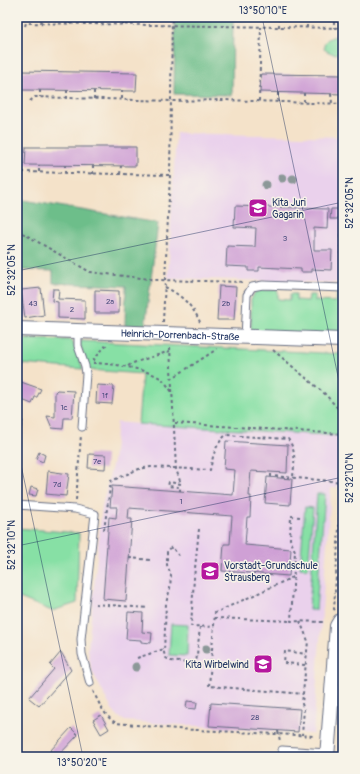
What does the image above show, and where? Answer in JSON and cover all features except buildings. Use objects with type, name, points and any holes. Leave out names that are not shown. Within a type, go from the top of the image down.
[{"type":"street","name":"Heinrich-Dorrenbach-Straße","points":[[17,329],[200,335],[245,338],[343,340]]},
{"type":"street","points":[[327,755],[337,626],[340,621],[340,616]]},
{"type":"lane","points":[[245,338],[247,295],[252,287],[263,285],[342,288]]},
{"type":"lane","points":[[78,331],[78,346],[85,366],[86,374],[82,426]]},
{"type":"lane","points":[[17,505],[75,509],[95,514],[81,639],[82,654],[90,683]]},
{"type":"lane","points":[[282,750],[327,755]]},
{"type":"path","points":[[41,23],[42,17]]},
{"type":"path","points":[[70,17],[70,24]]},
{"type":"path","points":[[97,17],[97,25]]},
{"type":"path","points":[[123,25],[124,17]]},
{"type":"path","points":[[172,17],[170,175],[165,287],[166,334],[170,351],[176,469],[181,484],[180,491]]},
{"type":"path","points":[[279,19],[279,27]]},
{"type":"path","points":[[307,20],[307,28]]},
{"type":"path","points":[[334,21],[334,28]]},
{"type":"path","points":[[25,26],[26,23],[41,23],[343,28]]},
{"type":"path","points":[[258,101],[261,27]]},
{"type":"path","points":[[40,90],[40,97]]},
{"type":"path","points":[[67,90],[67,98]]},
{"type":"path","points":[[94,91],[94,99]]},
{"type":"path","points":[[122,91],[122,99]]},
{"type":"path","points":[[278,93],[278,102]]},
{"type":"path","points":[[304,93],[304,103]]},
{"type":"path","points":[[332,94],[332,103]]},
{"type":"path","points":[[30,101],[35,97],[40,97],[171,101],[224,100],[343,104]]},
{"type":"path","points":[[39,165],[39,172]]},
{"type":"path","points":[[65,173],[66,165]]},
{"type":"path","points":[[93,166],[93,174]]},
{"type":"path","points":[[120,174],[121,166]]},
{"type":"path","points":[[22,172],[170,175]]},
{"type":"path","points":[[341,209],[342,288]]},
{"type":"path","points":[[17,230],[90,272],[165,280],[244,282],[252,287]]},
{"type":"path","points":[[165,287],[189,304],[200,323],[200,335]]},
{"type":"path","points":[[112,339],[91,363],[107,363],[127,367],[162,379],[172,392]]},
{"type":"path","points":[[171,379],[221,346]]},
{"type":"path","points":[[270,348],[325,394],[343,414]]},
{"type":"path","points":[[127,367],[133,363],[170,351]]},
{"type":"path","points":[[174,423],[343,434]]},
{"type":"path","points":[[75,509],[82,426]]},
{"type":"path","points":[[103,535],[111,481],[139,469],[152,467],[210,470],[219,441],[226,435],[288,439],[294,453],[293,477]]},
{"type":"path","points":[[272,474],[271,476],[343,482]]},
{"type":"path","points":[[180,487],[168,486],[169,482],[181,484]]},
{"type":"path","points":[[340,616],[334,609],[340,511],[343,489]]},
{"type":"path","points":[[291,621],[292,577],[295,551],[290,539],[291,516],[300,517]]},
{"type":"path","points":[[199,529],[191,626],[214,627]]},
{"type":"path","points":[[179,556],[172,547],[168,551],[167,565],[171,576],[170,590],[166,603],[164,649],[166,658],[171,661],[196,664],[200,626]]},
{"type":"path","points":[[129,558],[151,560]]},
{"type":"path","points":[[292,577],[215,613],[209,686],[303,694]]},
{"type":"path","points":[[96,597],[95,605],[148,608]]},
{"type":"path","points":[[214,618],[322,622]]},
{"type":"path","points":[[300,621],[308,641],[302,704],[304,709],[302,735]]},
{"type":"path","points":[[137,658],[164,649]]},
{"type":"path","points":[[305,665],[284,663],[285,651],[306,654]]},
{"type":"path","points":[[90,683],[105,714],[110,720],[116,723],[177,729],[278,732],[328,736]]},
{"type":"shaded area","name":"Kita Juri Gagarin","points":[[176,133],[343,137],[343,283],[168,278]]},
{"type":"shaded area","name":"Vorstadt-Grundschule Strausberg","points":[[117,422],[340,436],[337,488],[331,488],[313,734],[125,721],[116,715],[109,704],[91,669],[88,649],[102,506],[113,462]]},
{"type":"green space","points":[[175,17],[254,17],[254,20],[233,20],[232,95],[174,94]]},
{"type":"green space","points":[[336,36],[343,41],[343,52],[334,54],[324,49],[324,44],[327,40]]},
{"type":"green space","points":[[17,199],[158,223],[145,327],[125,326],[126,286],[53,283],[53,271],[17,270]]},
{"type":"green space","points":[[259,290],[276,290],[278,291],[278,299],[290,300],[290,294],[296,294],[296,300],[308,301],[309,295],[315,295],[315,301],[336,302],[337,293],[343,293],[343,335],[251,331],[251,300],[255,292]]},
{"type":"green space","points":[[26,339],[72,340],[83,369],[20,364],[17,373],[17,357],[22,341]]},
{"type":"green space","points":[[81,341],[343,354],[343,436],[138,424],[142,374],[89,370],[80,344]]},
{"type":"green space","points":[[317,494],[325,494],[316,610],[309,610]]},
{"type":"green space","points":[[305,507],[313,508],[308,569],[300,568]]},
{"type":"green space","points":[[17,528],[79,533],[77,603],[52,611],[17,597]]},
{"type":"green space","points":[[171,624],[188,625],[187,656],[169,655]]},
{"type":"place","name":"Kita Juri Gagarin","points":[[258,208]]},
{"type":"place","name":"Vorstadt-Grundschule Strausberg","points":[[210,571]]},
{"type":"place","name":"Kita Wirbelwind","points":[[263,664]]}]
